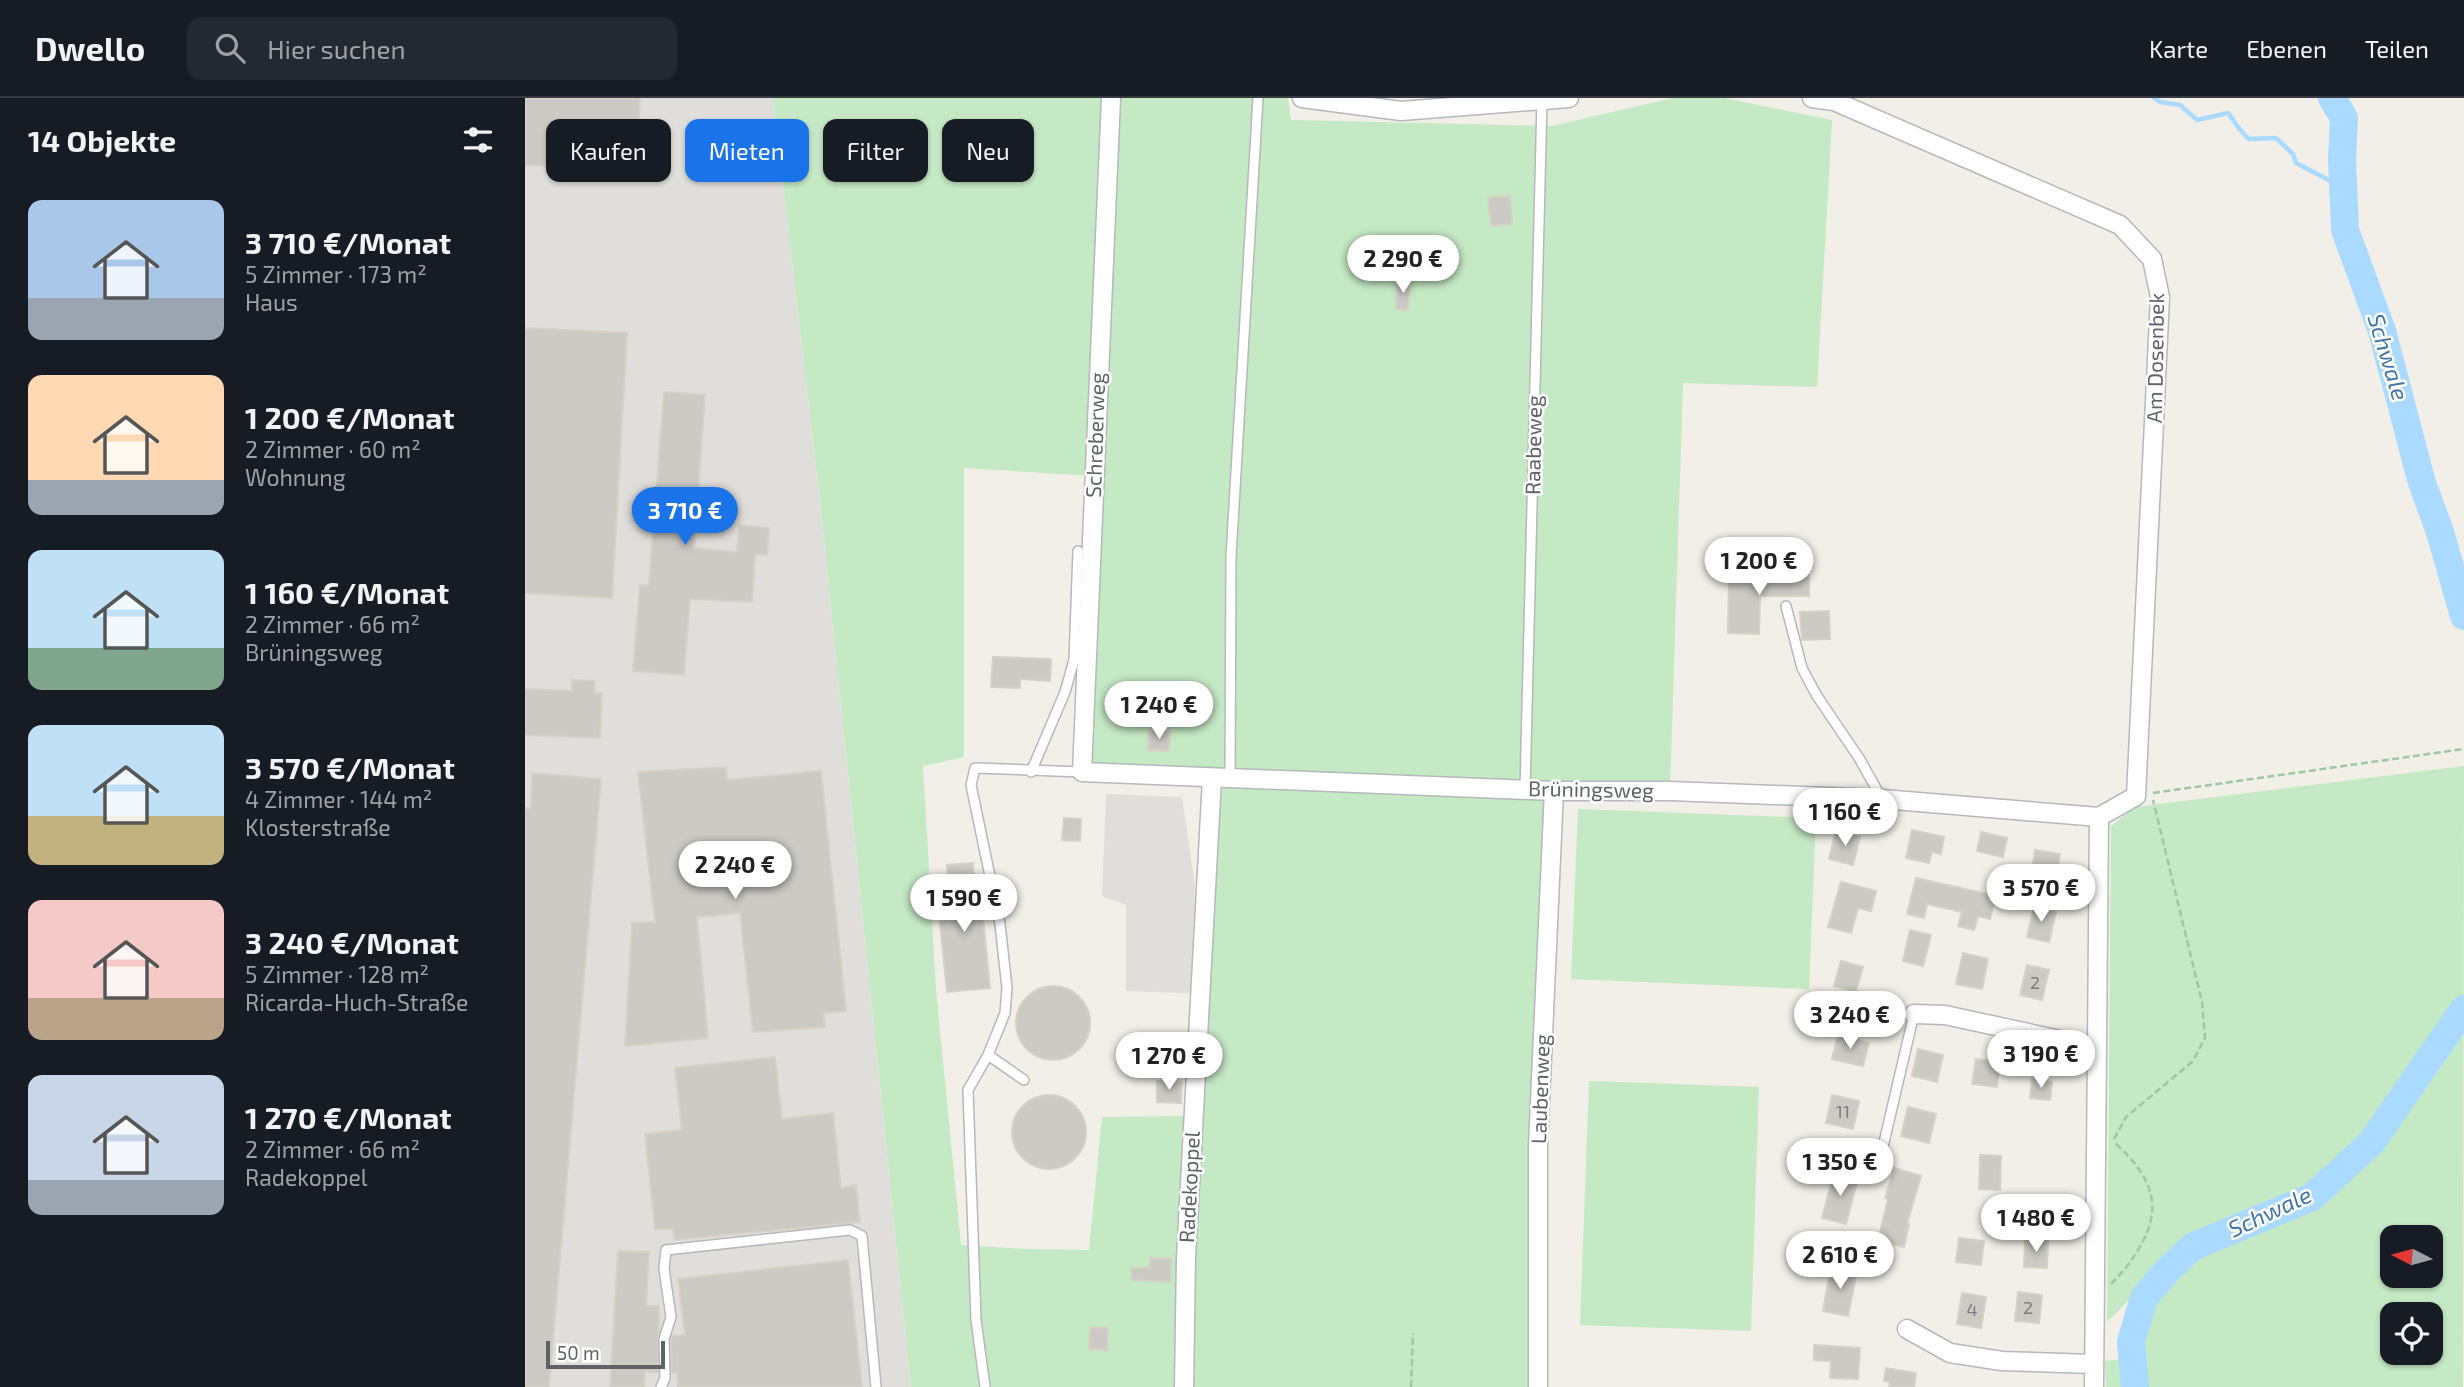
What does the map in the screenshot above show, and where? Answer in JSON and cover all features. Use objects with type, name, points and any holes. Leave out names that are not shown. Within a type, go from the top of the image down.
[{"type":"street","name":"Schreberweg","points":[[1082,772],[1111,98]]},
{"type":"street","points":[[1302,98],[1401,111],[1569,98]]},
{"type":"street","name":"Am Dosenbek","points":[[1812,98],[1834,102],[2120,225],[2152,259],[2160,297],[2136,796],[2099,817]]},
{"type":"street","name":"Brüningsweg","points":[[1082,772],[1554,791],[1670,791],[1882,799],[2099,817]]},
{"type":"street","name":"Radekoppel","points":[[1184,1387],[1186,1258],[1221,778]]},
{"type":"street","name":"Laubenweg","points":[[1538,1387],[1538,1146],[1554,791]]},
{"type":"street","points":[[2094,1387],[2099,817]]},
{"type":"street","points":[[1913,1014],[1945,1015],[2097,1048]]},
{"type":"street","points":[[1907,1329],[1950,1353],[2002,1361],[2094,1364]]},
{"type":"lane","points":[[1221,778],[1258,98]]},
{"type":"lane","name":"Raabeweg","points":[[1525,790],[1542,100]]},
{"type":"lane","points":[[1031,772],[1065,692],[1073,660],[1078,551]]},
{"type":"lane","points":[[1786,606],[1802,667],[1817,696],[1859,758],[1882,799]]},
{"type":"lane","points":[[985,1387],[976,1321],[968,1090],[988,1055],[1005,1013],[1007,988],[1000,924],[971,785],[975,768],[1082,772]]},
{"type":"lane","points":[[1878,1168],[1913,1014]]},
{"type":"lane","points":[[988,1055],[1024,1080]]},
{"type":"lane","points":[[661,1387],[665,1378],[664,1339],[671,1317],[664,1269],[666,1250],[850,1230],[862,1236],[876,1387]]},
{"type":"path","points":[[2094,1301],[2125,1272],[2148,1234],[2154,1208],[2148,1186],[2132,1159],[2113,1141],[2126,1117],[2193,1061],[2205,1038],[2202,1002],[2151,794],[2464,749]]},
{"type":"path","points":[[1411,1387],[1413,1334]]},
{"type":"shaded area","points":[[525,98],[773,98],[775,119],[685,119],[685,182],[783,182],[820,500],[911,1387],[525,1387]]},
{"type":"shaded area","points":[[1106,794],[1182,797],[1195,886],[1191,993],[1126,991],[1126,905],[1102,896]]},
{"type":"green space","points":[[773,98],[1288,98],[1291,120],[1552,126],[1673,98],[1724,98],[1832,120],[1817,387],[1683,383],[1670,791],[1555,791],[1538,1387],[911,1387],[820,500],[783,182],[809,182],[809,119],[775,119]],"holes":[[[964,468],[1094,476],[1082,772],[1212,778],[1193,1116],[1102,1117],[1089,1250],[961,1245],[936,989],[923,766],[964,757]]]},
{"type":"green space","points":[[2464,766],[2463,1387],[2106,1387],[2105,1361],[2123,1359],[2133,1296],[2107,1322],[2111,826],[2135,807]]},
{"type":"green space","points":[[1578,809],[1816,818],[1809,989],[1571,979]]},
{"type":"green space","points":[[1589,1081],[1759,1087],[1751,1331],[1580,1325]]},
{"type":"building","points":[[525,98],[640,98],[639,119],[546,119],[546,166],[525,165]]},
{"type":"building","points":[[1510,196],[1512,224],[1491,226],[1488,198]]},
{"type":"building","points":[[1397,280],[1410,281],[1408,310],[1396,309]]},
{"type":"building","points":[[525,328],[627,333],[612,598],[525,593]]},
{"type":"building","points":[[664,392],[705,395],[694,548],[737,552],[739,525],[769,528],[767,555],[755,554],[752,602],[690,599],[684,675],[633,671],[640,585],[649,585]]},
{"type":"building","points":[[1729,574],[1809,575],[1809,596],[1760,596],[1759,634],[1728,633]]},
{"type":"building","points":[[1829,611],[1830,639],[1802,640],[1800,612]]},
{"type":"building","points":[[993,657],[1051,659],[1050,681],[1020,679],[1020,688],[991,687]]},
{"type":"building","points":[[572,680],[595,681],[594,693],[602,693],[600,738],[525,735],[525,689],[572,691]]},
{"type":"building","points":[[1149,731],[1170,732],[1169,751],[1148,750]]},
{"type":"building","points":[[726,767],[727,780],[821,771],[846,1011],[823,1013],[825,1027],[753,1032],[740,913],[697,917],[708,1038],[625,1046],[632,923],[655,922],[638,772]]},
{"type":"building","points":[[532,773],[601,779],[549,1387],[525,1387],[525,808],[531,809]]},
{"type":"building","points":[[1064,818],[1081,819],[1080,841],[1062,840]]},
{"type":"building","points":[[1912,830],[1944,837],[1941,854],[1932,852],[1929,863],[1906,858]]},
{"type":"building","points":[[1836,831],[1860,837],[1853,865],[1829,859]]},
{"type":"building","points":[[1981,832],[2007,838],[2003,857],[1977,851]]},
{"type":"building","points":[[2035,850],[2060,854],[2056,882],[2031,878]]},
{"type":"building","points":[[973,863],[978,918],[983,917],[990,988],[947,992],[940,922],[952,920],[947,865]]},
{"type":"building","points":[[1916,878],[1996,896],[1990,919],[1978,916],[1974,930],[1958,926],[1962,912],[1927,904],[1924,918],[1907,914]]},
{"type":"building","points":[[1841,882],[1876,891],[1871,911],[1858,908],[1851,933],[1828,927]]},
{"type":"building","points":[[2034,907],[2056,912],[2049,942],[2027,937]]},
{"type":"building","points":[[1910,930],[1931,935],[1923,966],[1903,961]]},
{"type":"building","points":[[1963,953],[1988,959],[1982,989],[1956,984]]},
{"type":"building","points":[[1841,961],[1863,967],[1856,992],[1834,986]]},
{"type":"building","points":[[2027,965],[2049,970],[2042,1000],[2020,995]]},
{"type":"building","points":[[1053,986],[1074,992],[1084,1002],[1090,1023],[1084,1044],[1074,1054],[1053,1060],[1032,1054],[1022,1044],[1016,1023],[1022,1002],[1032,992]]},
{"type":"building","points":[[1838,1036],[1869,1043],[1863,1066],[1832,1059]]},
{"type":"building","points":[[1918,1049],[1943,1055],[1937,1082],[1912,1076]]},
{"type":"building","points":[[775,1057],[782,1119],[833,1113],[841,1188],[856,1185],[860,1222],[674,1240],[673,1229],[655,1229],[645,1134],[682,1130],[675,1068]]},
{"type":"building","points":[[1976,1059],[2000,1062],[1997,1087],[1972,1084]]},
{"type":"building","points":[[2032,1079],[2052,1082],[2050,1100],[2030,1098]]},
{"type":"building","points":[[1157,1081],[1182,1082],[1181,1103],[1157,1102]]},
{"type":"building","points":[[1049,1095],[1070,1101],[1080,1111],[1086,1132],[1080,1153],[1070,1163],[1049,1169],[1028,1163],[1018,1153],[1012,1132],[1018,1111],[1028,1101]]},
{"type":"building","points":[[1832,1095],[1859,1101],[1853,1129],[1826,1123]]},
{"type":"building","points":[[1908,1107],[1936,1114],[1929,1143],[1901,1136]]},
{"type":"building","points":[[1980,1155],[2001,1156],[2000,1190],[1979,1189]]},
{"type":"building","points":[[1894,1168],[1921,1176],[1907,1224],[1904,1247],[1878,1241],[1888,1199],[1885,1198]]},
{"type":"building","points":[[1834,1173],[1858,1179],[1846,1224],[1822,1218]]},
{"type":"building","points":[[1959,1238],[1984,1241],[1981,1265],[1956,1262]]},
{"type":"building","points":[[2025,1240],[2048,1241],[2047,1268],[2024,1267]]},
{"type":"building","points":[[618,1251],[649,1252],[646,1306],[659,1306],[658,1372],[645,1372],[644,1387],[610,1387]]},
{"type":"building","points":[[1150,1258],[1171,1259],[1170,1282],[1131,1280],[1132,1268],[1150,1268]]},
{"type":"building","points":[[848,1260],[862,1387],[678,1387],[677,1373],[672,1373],[671,1340],[672,1336],[685,1335],[678,1279]]},
{"type":"building","points":[[1831,1266],[1857,1271],[1848,1316],[1823,1311]]},
{"type":"building","points":[[2018,1292],[2042,1295],[2039,1323],[2015,1321]]},
{"type":"building","points":[[1962,1293],[1986,1297],[1981,1328],[1957,1324]]},
{"type":"building","points":[[1090,1327],[1108,1328],[1107,1350],[1089,1349]]},
{"type":"building","points":[[1814,1345],[1860,1348],[1858,1379],[1830,1378],[1831,1361],[1814,1360]]},
{"type":"building","points":[[1886,1368],[1916,1373],[1914,1387],[1889,1387],[1890,1382],[1884,1381]]},
{"type":"waterway","points":[[2154,98],[2160,102],[2180,105],[2197,120],[2228,113],[2249,139],[2276,138],[2293,154],[2296,163],[2344,188]]},
{"type":"waterway","name":"Schwale","points":[[2332,98],[2344,118],[2342,160],[2345,230],[2382,331],[2422,483],[2440,532],[2464,616]]},
{"type":"waterway","name":"Schwale","points":[[2135,1387],[2131,1342],[2144,1298],[2166,1272],[2192,1247],[2312,1197],[2371,1143],[2464,1009]]}]
